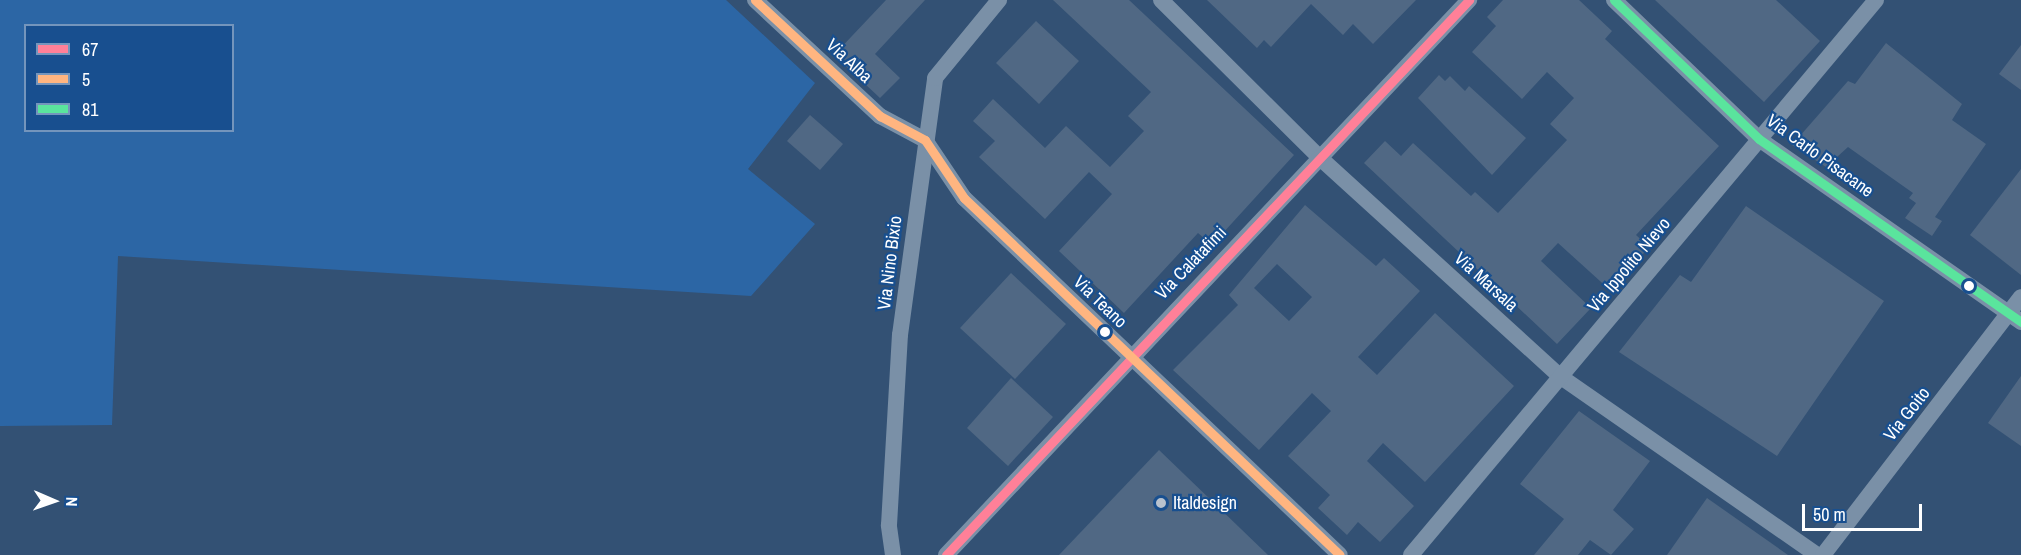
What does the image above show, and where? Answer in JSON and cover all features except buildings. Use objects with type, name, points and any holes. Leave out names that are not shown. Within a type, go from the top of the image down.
[{"type":"street","name":"Via Alba","points":[[755,0],[880,116],[926,140]]},
{"type":"street","name":"Via Nino Bixio","points":[[893,555],[889,525],[900,335],[935,78],[999,0]]},
{"type":"street","name":"Via Marsala","points":[[1161,0],[1319,157],[1560,376],[1817,555]]},
{"type":"street","name":"Via Calatafimi","points":[[946,555],[1129,357],[1469,0]]},
{"type":"street","name":"Via Carlo Pisacane","points":[[1614,0],[1759,139],[2015,318]]},
{"type":"street","name":"Via Ippolito Nievo","points":[[1411,555],[1876,0]]},
{"type":"street","name":"Via Teano","points":[[926,140],[964,198],[1129,357],[1341,555]]},
{"type":"street","name":"Via Goito","points":[[1823,555],[2015,318],[2021,297]]},
{"type":"shaded area","points":[[0,0],[726,0],[815,83],[748,169],[815,224],[751,296],[118,256],[112,425],[0,426]]},
{"type":"transit line","name":"5","points":[[755,0],[880,116],[925,140],[964,198],[1340,555]]},
{"type":"transit line","name":"67","points":[[946,555],[1469,0]]},
{"type":"transit line","name":"81","points":[[1614,0],[1759,139],[2021,322]]},
{"type":"place","name":"Italdesign","points":[[1161,503]]}]
